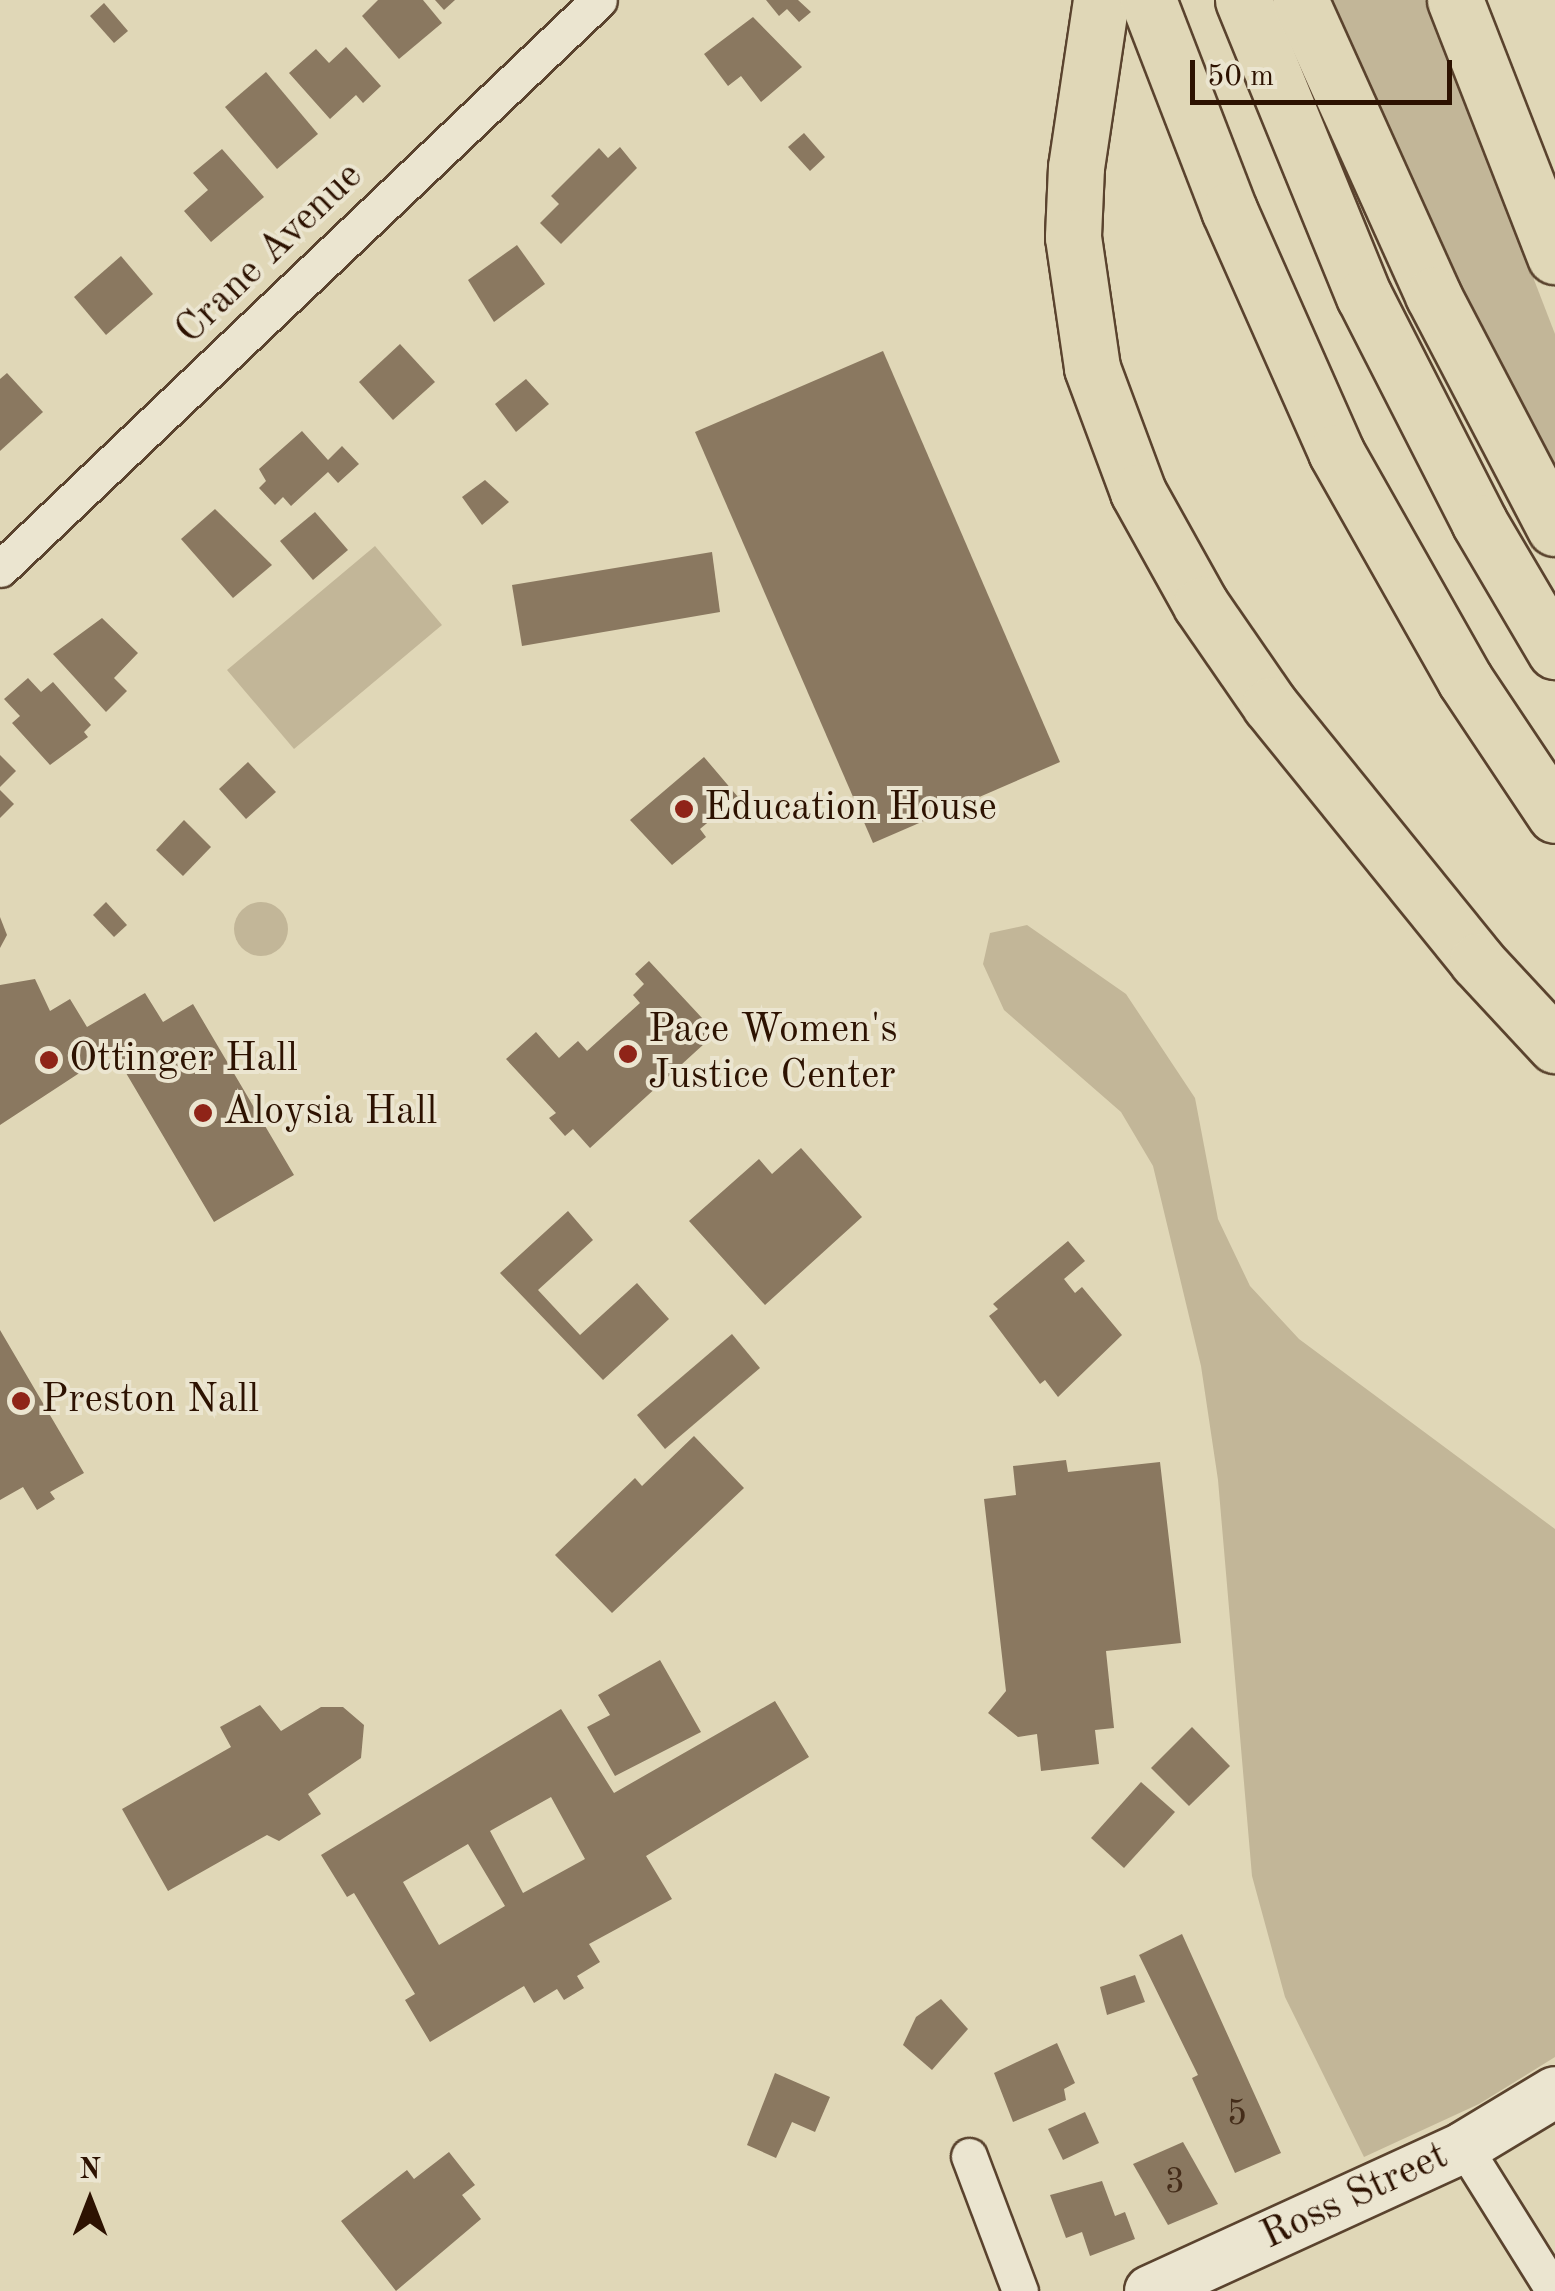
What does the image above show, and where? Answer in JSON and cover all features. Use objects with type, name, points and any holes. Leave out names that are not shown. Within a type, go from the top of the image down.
[{"type":"main road","points":[[1101,0],[1082,114],[1073,236],[1092,368],[1138,492],[1201,605],[1270,705],[1477,961],[1555,1044]]},
{"type":"main road","points":[[1148,0],[1228,210],[1336,452],[1465,680],[1555,815]]},
{"type":"main road","points":[[1244,0],[1364,296],[1479,522],[1555,651]]},
{"type":"main road","points":[[1300,0],[1434,295],[1555,528]]},
{"type":"main road","points":[[1456,0],[1555,256]]},
{"type":"street","name":"Crane Avenue","points":[[0,569],[598,0]]},
{"type":"street","name":"Ross Street","points":[[1150,2291],[1464,2147],[1555,2092]]},
{"type":"street","points":[[1464,2147],[1554,2291]]},
{"type":"street","points":[[969,2156],[1020,2291]]},
{"type":"shaded area","points":[[1325,0],[1426,0],[1555,334],[1555,485],[1492,369]]},
{"type":"shaded area","points":[[375,546],[442,625],[294,749],[227,670]]},
{"type":"shaded area","points":[[261,902],[280,910],[288,929],[280,948],[261,956],[242,948],[234,929],[242,910]]},
{"type":"shaded area","points":[[1027,925],[1126,994],[1195,1098],[1218,1219],[1250,1286],[1299,1339],[1555,1529],[1555,2057],[1479,2104],[1364,2157],[1285,1997],[1252,1876],[1218,1480],[1201,1366],[1153,1166],[1121,1112],[1004,1010],[983,964],[990,933]]},
{"type":"building","points":[[378,0],[423,0],[442,23],[399,59],[362,16]]},
{"type":"building","points":[[435,0],[455,0],[444,10]]},
{"type":"building","points":[[766,0],[798,0],[811,12],[799,22],[787,9],[779,16]]},
{"type":"building","points":[[104,3],[128,31],[114,43],[90,16]]},
{"type":"building","points":[[753,17],[802,67],[761,102],[741,76],[728,86],[704,54]]},
{"type":"building","points":[[346,47],[381,86],[363,103],[356,95],[330,119],[289,73],[316,49],[329,63]]},
{"type":"building","points":[[266,72],[318,134],[277,169],[225,107]]},
{"type":"building","points":[[804,133],[825,157],[810,171],[788,147]]},
{"type":"building","points":[[620,147],[637,168],[561,244],[540,223],[559,204],[551,196],[599,148],[608,158]]},
{"type":"building","points":[[222,149],[264,197],[211,242],[184,211],[208,190],[193,173]]},
{"type":"building","points":[[517,245],[545,284],[494,322],[468,280]]},
{"type":"building","points":[[121,256],[153,294],[106,335],[74,297]]},
{"type":"building","points":[[400,344],[435,382],[393,420],[359,382]]},
{"type":"building","points":[[883,351],[1060,762],[873,843],[695,432]]},
{"type":"building","points":[[7,373],[43,412],[0,451],[0,379]]},
{"type":"building","points":[[526,379],[549,404],[516,432],[495,404]]},
{"type":"building","points":[[302,431],[328,460],[342,446],[359,464],[338,483],[328,472],[291,506],[283,497],[275,505],[259,488],[266,481],[259,469]]},
{"type":"building","points":[[485,480],[509,502],[482,525],[462,497]]},
{"type":"building","points":[[215,509],[272,565],[233,598],[181,539]]},
{"type":"building","points":[[315,512],[348,550],[313,580],[280,541]]},
{"type":"building","points":[[712,552],[720,612],[522,646],[512,585]]},
{"type":"building","points":[[102,618],[138,653],[114,678],[127,691],[106,712],[53,654]]},
{"type":"building","points":[[28,678],[41,692],[53,682],[91,725],[84,732],[88,737],[50,765],[12,723],[20,716],[4,699]]},
{"type":"building","points":[[0,755],[16,771],[0,787]]},
{"type":"building","name":"Education House","points":[[704,757],[738,797],[700,829],[706,837],[672,865],[630,820]]},
{"type":"building","points":[[248,762],[276,792],[246,819],[219,789]]},
{"type":"building","points":[[0,790],[14,804],[0,818]]},
{"type":"building","points":[[184,820],[211,847],[183,876],[156,850]]},
{"type":"building","points":[[106,902],[127,925],[114,937],[93,915]]},
{"type":"building","points":[[0,917],[7,935],[0,948]]},
{"type":"building","name":"Pace Women's Justice Center","points":[[649,961],[716,1033],[590,1148],[573,1129],[565,1136],[549,1118],[556,1113],[506,1059],[536,1032],[559,1058],[578,1041],[587,1051],[640,1003],[633,995],[644,984],[635,974]]},
{"type":"building","name":"Aloysia Hall","points":[[35,979],[50,1011],[70,999],[87,1027],[145,993],[163,1022],[193,1004],[294,1175],[214,1222],[113,1051],[0,1125],[0,985]]},
{"type":"building","points":[[801,1148],[862,1217],[765,1305],[689,1221],[759,1159],[772,1174]]},
{"type":"building","points":[[568,1211],[593,1240],[538,1290],[580,1335],[637,1283],[669,1319],[603,1380],[500,1273]]},
{"type":"building","points":[[1068,1241],[1085,1261],[1064,1279],[1075,1293],[1082,1287],[1122,1335],[1058,1397],[1045,1380],[1040,1384],[989,1316],[998,1309],[993,1304]]},
{"type":"building","name":"Preston Nall","points":[[0,1330],[84,1473],[50,1492],[55,1499],[37,1510],[23,1487],[0,1500]]},
{"type":"building","points":[[732,1334],[760,1368],[665,1449],[637,1415]]},
{"type":"building","points":[[694,1436],[744,1488],[612,1613],[555,1555],[635,1478],[642,1486]]},
{"type":"building","points":[[1066,1460],[1068,1472],[1160,1462],[1181,1643],[1106,1651],[1114,1728],[1095,1730],[1099,1764],[1041,1771],[1037,1734],[1018,1737],[988,1713],[1006,1691],[984,1499],[1016,1495],[1013,1466]]},
{"type":"building","points":[[660,1660],[701,1732],[615,1776],[587,1727],[610,1715],[598,1695]]},
{"type":"building","points":[[775,1701],[809,1757],[646,1856],[672,1899],[589,1944],[600,1962],[577,1976],[584,1988],[564,2000],[557,1989],[534,2003],[524,1986],[430,2042],[405,2000],[415,1994],[354,1893],[347,1897],[321,1855],[561,1709],[614,1793]],"holes":[[[551,1797],[585,1859],[523,1893],[490,1831]],[[468,1844],[505,1906],[439,1945],[403,1882]]]},
{"type":"building","points":[[260,1705],[281,1731],[321,1707],[343,1707],[364,1725],[361,1758],[308,1794],[321,1814],[279,1841],[267,1835],[168,1891],[122,1809],[231,1747],[220,1727]]},
{"type":"building","points":[[1192,1727],[1230,1766],[1189,1806],[1151,1768]]},
{"type":"building","points":[[1141,1782],[1175,1812],[1124,1868],[1091,1838]]},
{"type":"building","points":[[1182,1934],[1281,2153],[1235,2173],[1192,2078],[1198,2075],[1139,1955]]},
{"type":"building","points":[[1135,1975],[1145,2002],[1107,2015],[1100,1987]]},
{"type":"building","points":[[941,1999],[968,2029],[932,2070],[903,2045],[916,2017]]},
{"type":"building","points":[[1057,2043],[1075,2083],[1064,2089],[1066,2100],[1013,2122],[994,2073]]},
{"type":"building","points":[[775,2073],[830,2097],[815,2132],[792,2122],[776,2158],[747,2145]]},
{"type":"building","points":[[1085,2112],[1099,2143],[1063,2160],[1048,2129]]},
{"type":"building","points":[[1183,2142],[1218,2204],[1168,2225],[1133,2164]]},
{"type":"building","points":[[449,2152],[475,2185],[462,2195],[481,2219],[396,2291],[341,2221],[407,2170],[414,2179]]},
{"type":"building","points":[[1102,2181],[1115,2216],[1125,2212],[1135,2239],[1090,2256],[1082,2232],[1066,2238],[1050,2195]]},
{"type":"place","name":"Education House","points":[[684,809]]},
{"type":"place","name":"Pace Women's Justice Center","points":[[628,1054]]},
{"type":"place","name":"Ottinger Hall","points":[[49,1060]]},
{"type":"place","name":"Aloysia Hall","points":[[203,1113]]},
{"type":"place","name":"Preston Nall","points":[[21,1401]]}]
